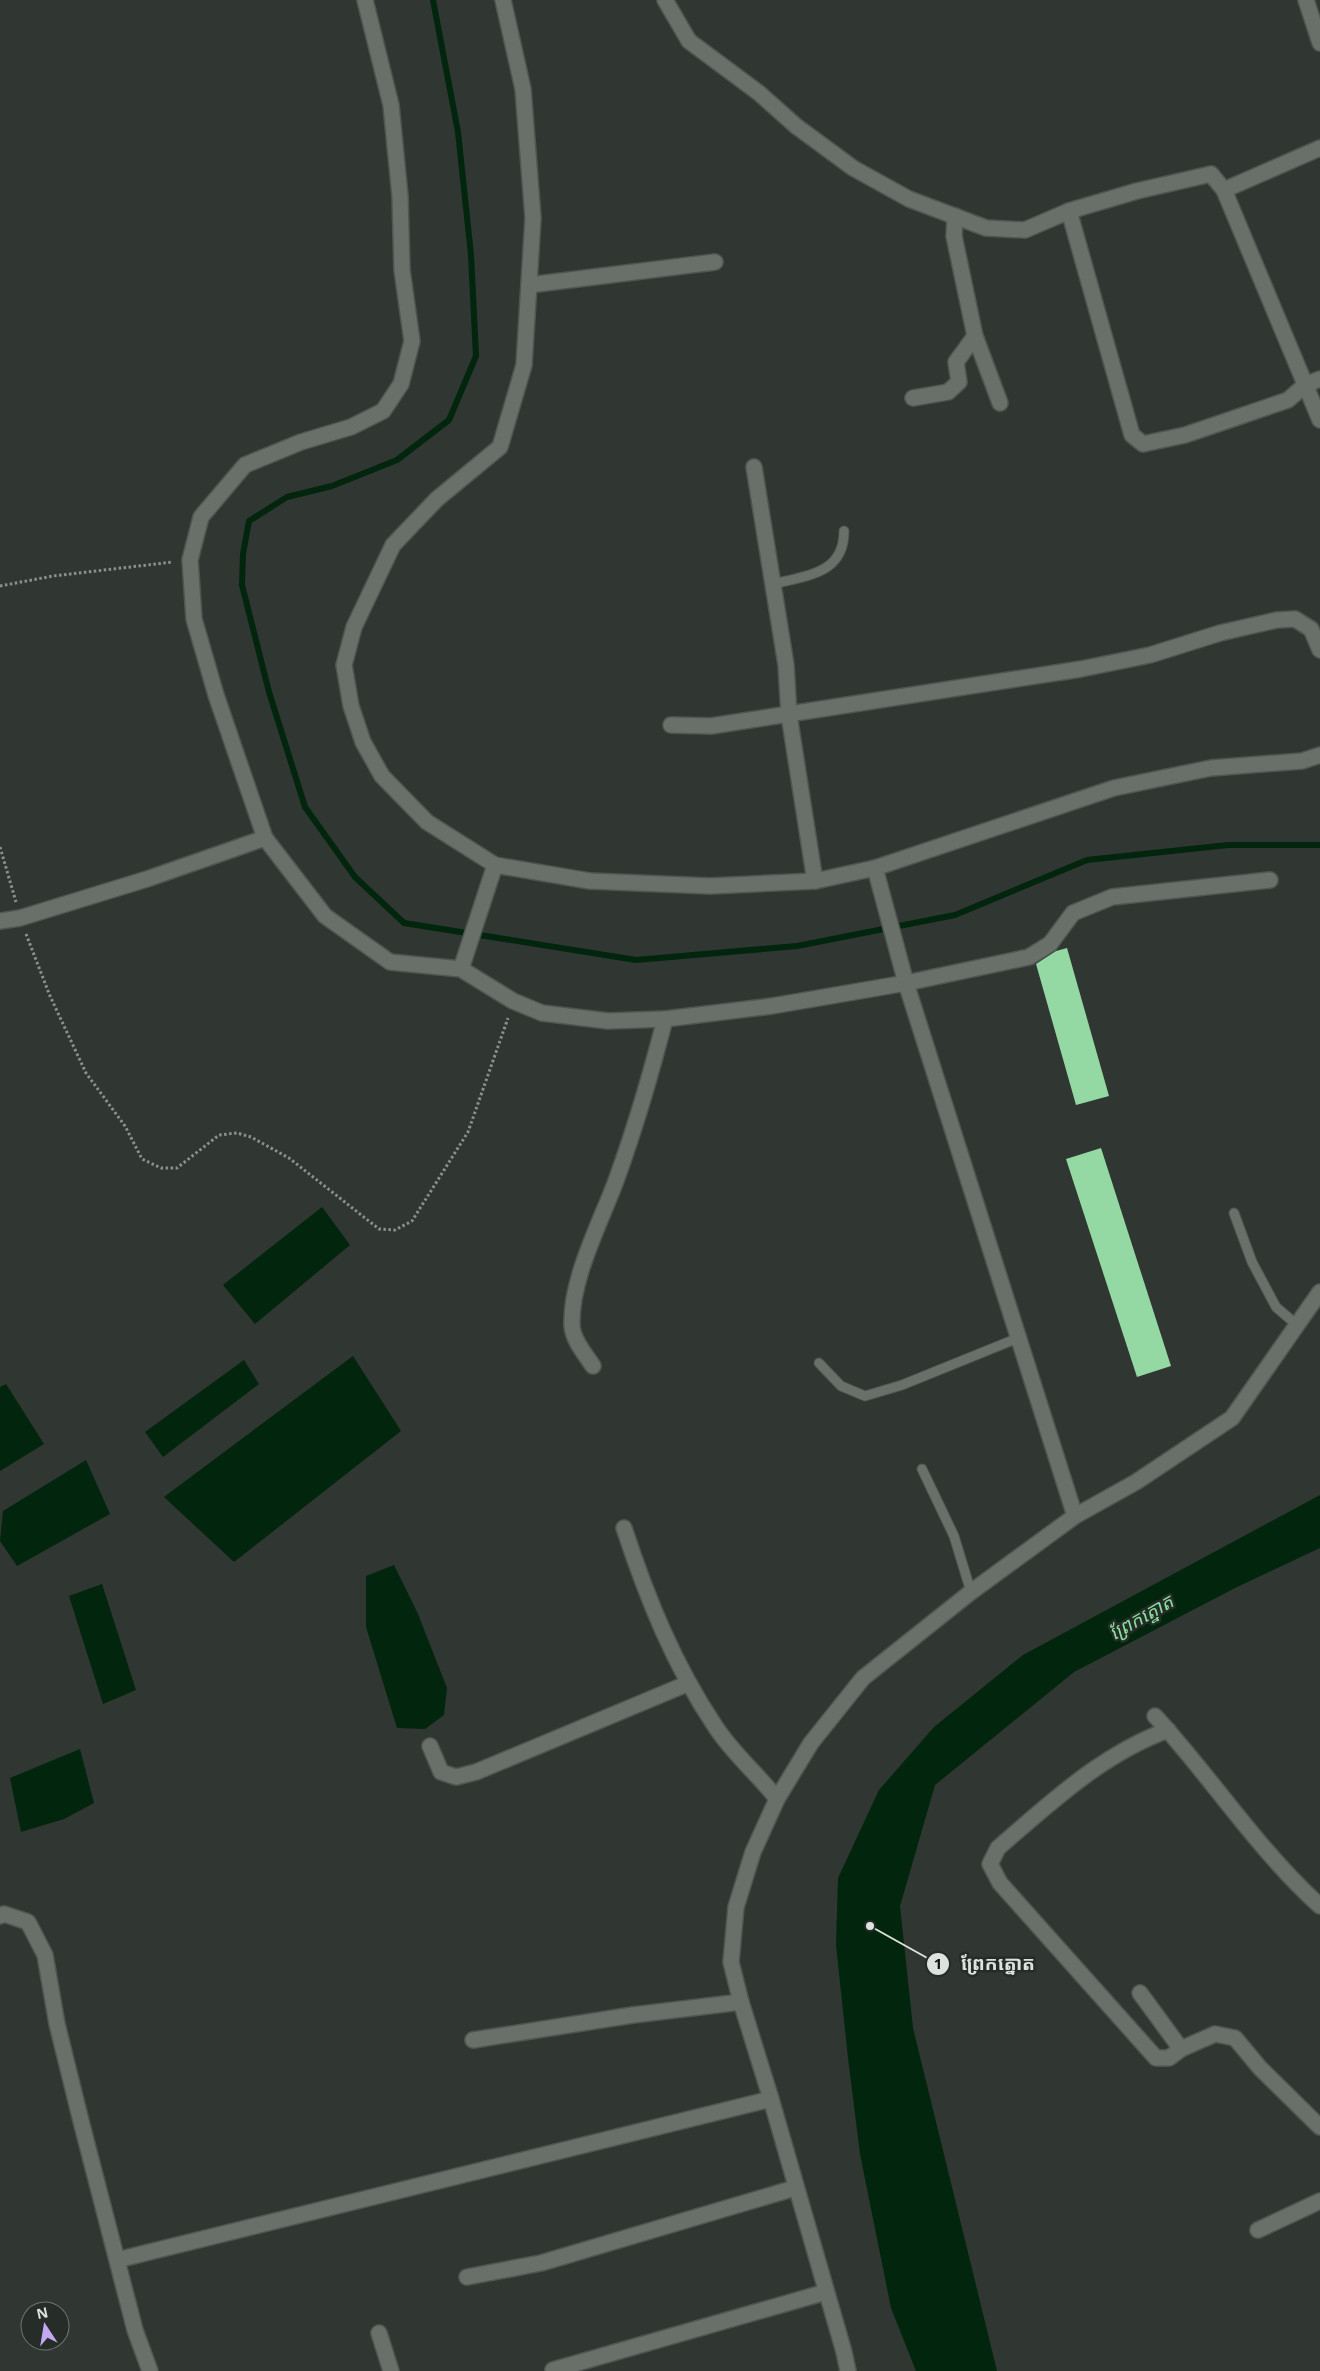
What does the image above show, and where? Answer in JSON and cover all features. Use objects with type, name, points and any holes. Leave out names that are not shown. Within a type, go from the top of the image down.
[{"type":"street","points":[[365,0],[392,114],[400,196],[402,270],[412,341],[401,384],[383,411],[351,427],[301,442],[245,465],[201,517],[190,560],[194,620],[216,695],[266,838],[325,916],[390,962],[460,969],[513,1001],[542,1013],[608,1021],[665,1019],[772,1006],[906,983],[1029,957],[1050,944],[1073,913],[1112,897],[1270,880]]},
{"type":"street","points":[[504,0],[523,90],[533,218],[524,365],[500,447],[437,498],[393,545],[354,627],[344,664],[350,706],[363,742],[382,776],[427,822],[494,865],[590,881],[710,886],[814,881],[875,868],[1114,788],[1211,768],[1302,761],[1320,755]]},
{"type":"street","points":[[664,0],[689,41],[759,92],[796,126],[854,168],[909,198],[986,228],[1025,230],[1069,212],[1137,191],[1211,174],[1224,190],[1320,420]]},
{"type":"street","points":[[1306,0],[1320,43]]},
{"type":"street","points":[[1224,190],[1320,148]]},
{"type":"street","points":[[1069,212],[1132,434],[1143,444],[1185,435],[1288,400],[1306,385],[1320,379]]},
{"type":"street","points":[[955,216],[954,236],[975,336],[1000,403]]},
{"type":"street","points":[[529,284],[716,262]]},
{"type":"street","points":[[913,398],[948,392],[959,382],[956,362],[975,336]]},
{"type":"street","points":[[754,467],[786,664],[789,715],[814,881]]},
{"type":"street","points":[[672,725],[711,726],[789,715],[932,690],[1004,682],[1081,669],[1150,655],[1220,633],[1277,620],[1296,619],[1311,628],[1320,650]]},
{"type":"street","points":[[0,921],[20,918],[147,879],[266,838]]},
{"type":"street","points":[[460,969],[494,865]]},
{"type":"street","points":[[875,868],[906,983],[1075,1516]]},
{"type":"street","points":[[593,1366],[577,1342],[572,1328],[573,1310],[587,1255],[643,1105],[665,1019]]},
{"type":"street","points":[[848,2371],[731,1962],[736,1907],[753,1852],[777,1799],[811,1743],[864,1678],[971,1592],[1075,1516],[1136,1482],[1232,1418],[1320,1292]]},
{"type":"street","points":[[624,1528],[644,1588],[664,1635],[689,1682],[715,1727],[777,1799]]},
{"type":"street","points":[[430,1746],[441,1772],[456,1777],[476,1772],[689,1682]]},
{"type":"street","points":[[1156,1716],[1244,1826],[1304,1892],[1320,1906]]},
{"type":"street","points":[[1168,1730],[1131,1746],[1083,1776],[998,1848],[990,1864],[1000,1882],[1156,2058],[1169,2058],[1181,2049],[1215,2034],[1235,2038],[1260,2068],[1320,2128]]},
{"type":"street","points":[[0,1916],[4,1914],[28,1922],[45,1956],[57,2024],[135,2330],[150,2371]]},
{"type":"street","points":[[1140,1993],[1181,2049]]},
{"type":"street","points":[[473,2040],[633,2015],[741,2002]]},
{"type":"street","points":[[117,2260],[771,2099]]},
{"type":"street","points":[[467,2277],[541,2263],[795,2188]]},
{"type":"street","points":[[1258,2230],[1320,2201]]},
{"type":"street","points":[[553,2370],[826,2292]]},
{"type":"street","points":[[379,2333],[391,2371]]},
{"type":"lane","points":[[774,584],[815,573],[832,566],[844,546],[844,531]]},
{"type":"lane","points":[[1234,1212],[1252,1262],[1276,1307],[1297,1325]]},
{"type":"lane","points":[[819,1363],[841,1386],[865,1396],[902,1385],[1018,1338]]},
{"type":"lane","points":[[922,1468],[954,1536],[971,1592]]},
{"type":"path","points":[[0,586],[106,569],[190,560]]},
{"type":"path","points":[[0,847],[20,918],[50,996],[86,1073],[125,1126],[142,1159],[161,1168],[177,1168],[219,1135],[237,1133],[251,1137],[288,1158],[379,1229],[395,1230],[412,1221],[468,1132],[513,1001]]},
{"type":"water","points":[[322,1207],[350,1245],[255,1324],[223,1285]]},
{"type":"water","points":[[353,1356],[401,1431],[234,1562],[164,1497]]},
{"type":"water","points":[[244,1360],[259,1384],[163,1457],[145,1432]]},
{"type":"water","points":[[6,1384],[44,1444],[0,1471],[0,1387]]},
{"type":"water","points":[[86,1460],[110,1514],[17,1566],[0,1541],[3,1511]]},
{"type":"water","name":"ព្រែកត្នោត","points":[[1320,1495],[1320,1548],[1235,1588],[1074,1672],[935,1785],[900,1906],[913,2028],[997,2371],[916,2371],[891,2308],[860,2154],[836,1945],[838,1878],[879,1790],[934,1727],[1023,1655]]},
{"type":"water","points":[[394,1565],[418,1614],[447,1688],[444,1715],[425,1729],[397,1728],[366,1627],[366,1576]]},
{"type":"water","points":[[102,1584],[136,1690],[103,1704],[69,1596]]},
{"type":"water","points":[[80,1749],[94,1803],[64,1819],[21,1832],[10,1778]]},
{"type":"building","points":[[1067,948],[1109,1096],[1076,1105],[1036,964],[1056,951]]},
{"type":"building","points":[[1101,1148],[1171,1366],[1137,1377],[1066,1159]]},
{"type":"waterway","points":[[433,0],[458,132],[471,255],[476,356],[449,420],[397,460],[332,486],[287,497],[249,521],[243,554],[242,585],[269,692],[305,807],[355,877],[404,923],[636,960],[797,946],[955,915],[1087,860],[1228,845],[1320,845]]},
{"type":"place","name":"ព្រែកត្នោត","points":[[870,1926]]}]
